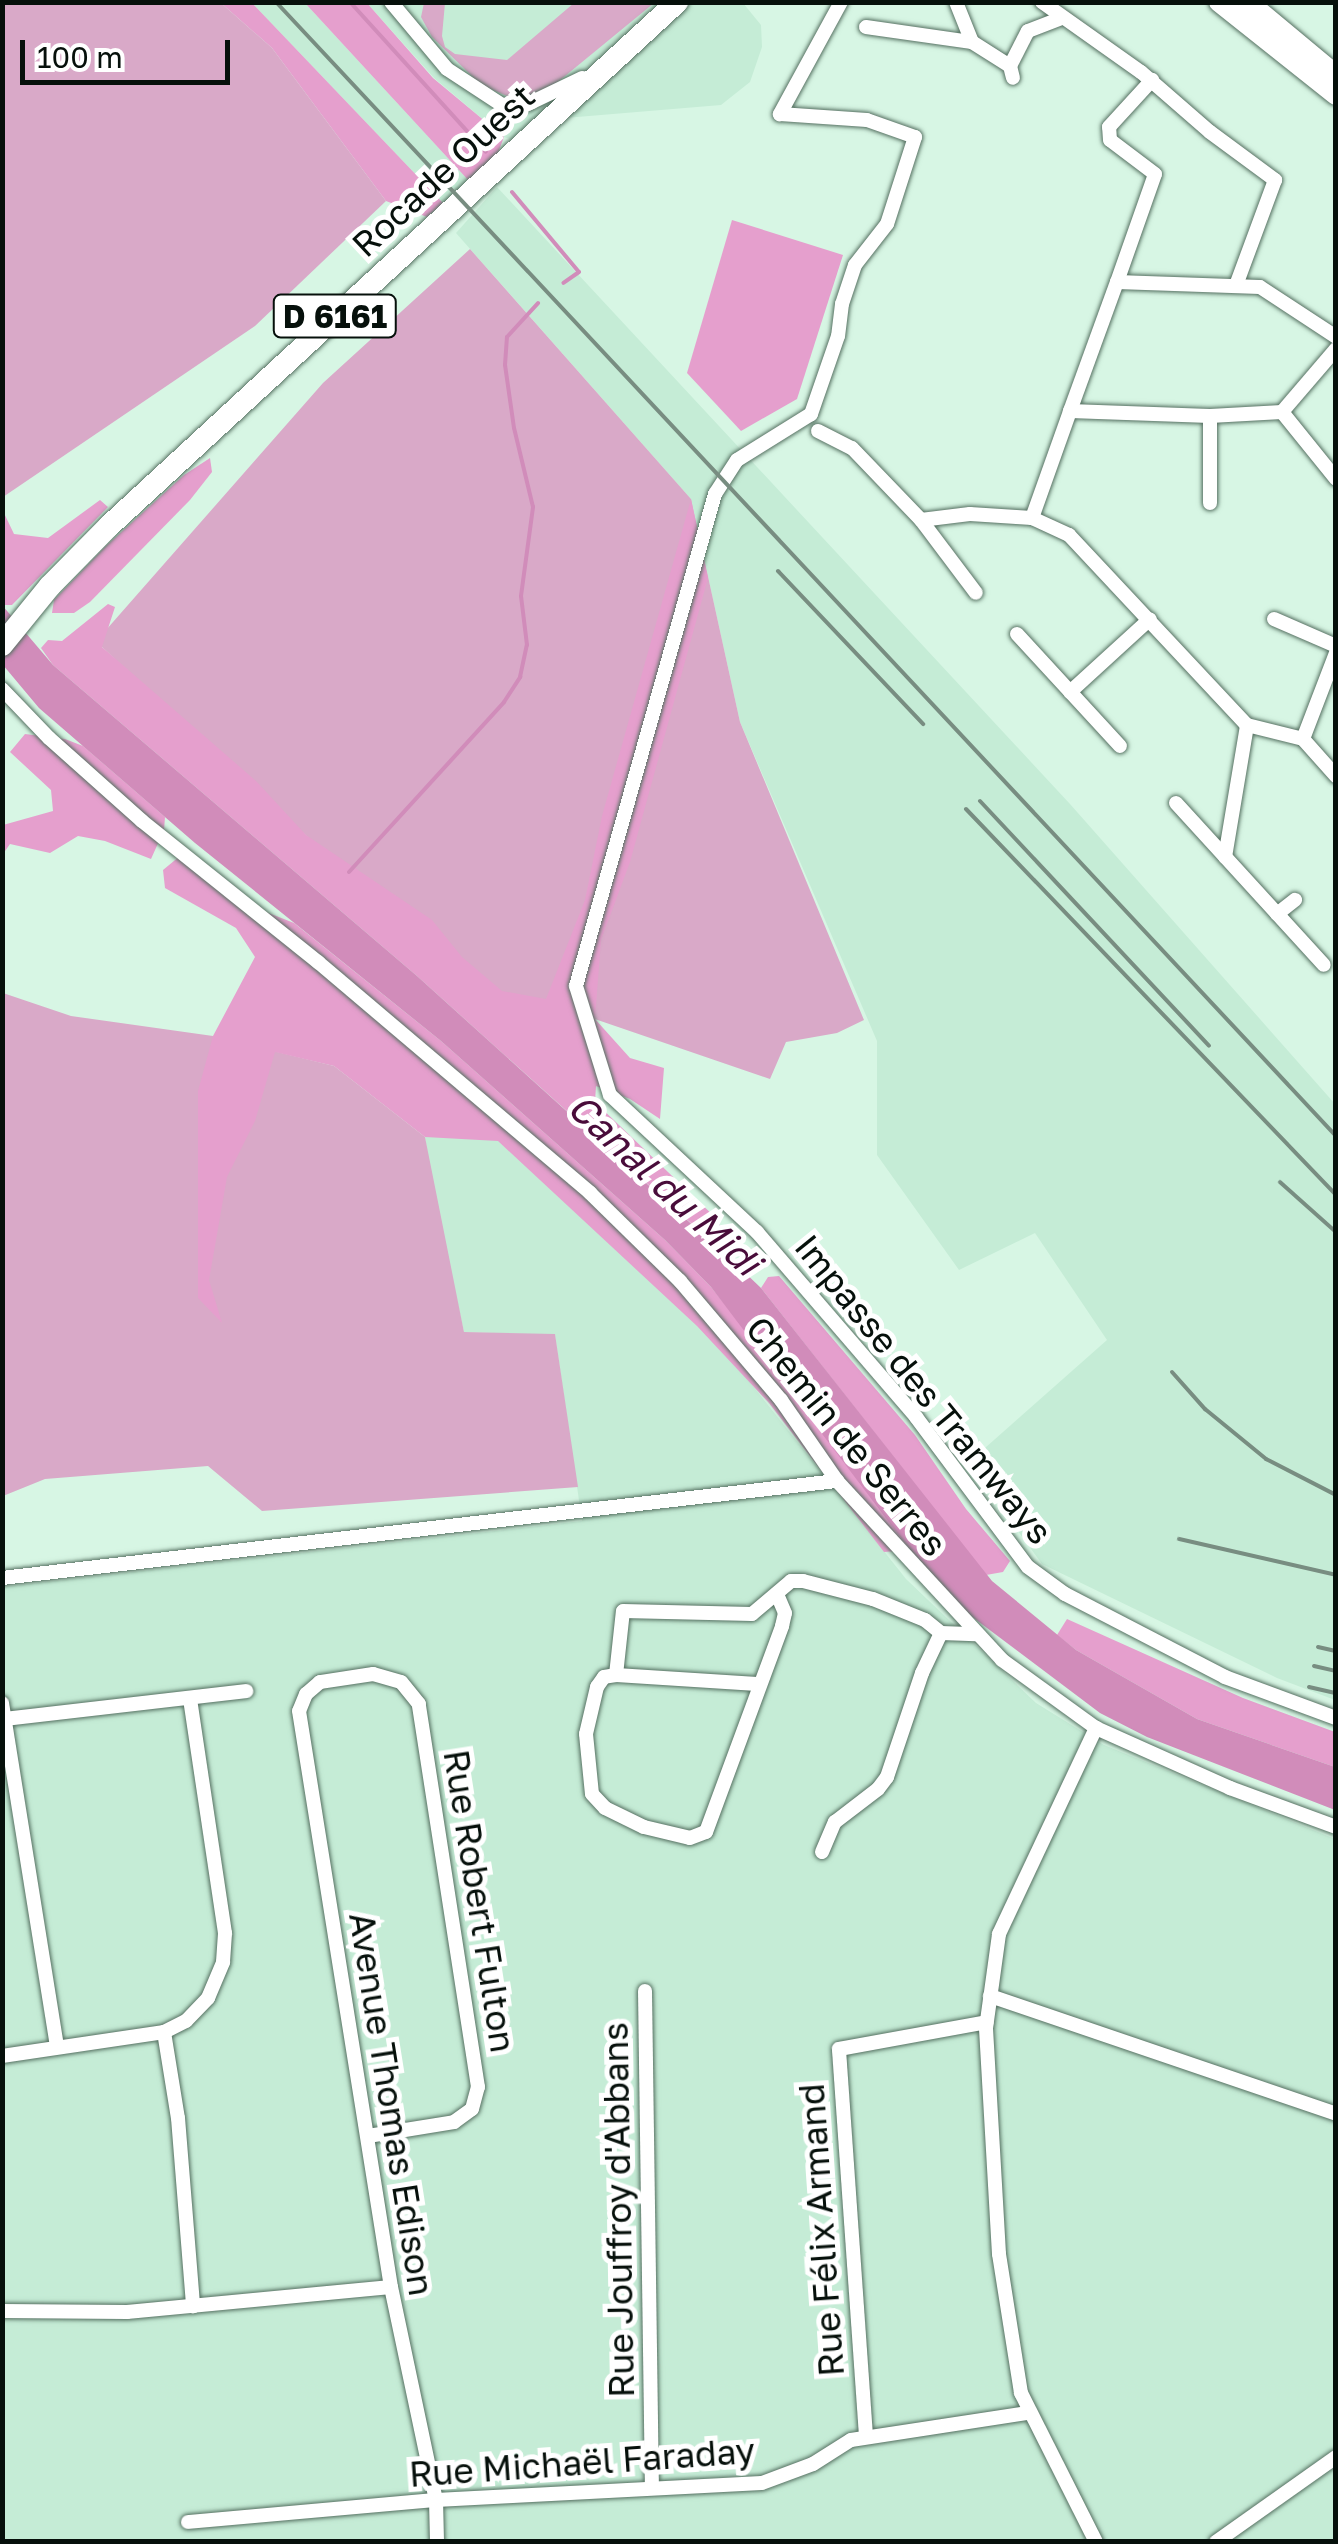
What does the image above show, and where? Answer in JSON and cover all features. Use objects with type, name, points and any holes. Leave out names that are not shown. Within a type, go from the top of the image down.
[{"type":"main road","name":"Rocade Ouest","points":[[2,644],[50,586],[152,486],[677,2]]},
{"type":"main road","points":[[1219,2],[1336,95]]},
{"type":"main road","points":[[1248,2],[1336,75]]},
{"type":"street","points":[[391,2],[448,69],[502,105],[528,104],[561,92],[625,51]]},
{"type":"street","name":"Impasse des Tramways","points":[[840,2],[780,114],[867,120],[915,137],[887,224],[855,265],[842,304],[838,336],[811,414],[737,460],[715,494],[576,986],[610,1095],[756,1232],[916,1416],[1028,1568],[1065,1594],[1225,1677],[1336,1718]]},
{"type":"street","points":[[956,2],[972,42]]},
{"type":"street","points":[[1042,2],[1060,19],[1152,80],[1210,132],[1275,180],[1237,283]]},
{"type":"street","points":[[866,27],[972,42],[1012,72],[1028,31],[1060,19]]},
{"type":"street","points":[[1032,518],[1155,174],[1110,140],[1109,127],[1152,80]]},
{"type":"street","points":[[1117,282],[1237,283],[1260,287],[1336,337]]},
{"type":"street","points":[[1070,412],[1210,416],[1282,412],[1336,349]]},
{"type":"street","points":[[1282,412],[1336,479]]},
{"type":"street","points":[[1210,416],[1210,503]]},
{"type":"street","points":[[818,431],[852,448],[921,520],[976,592]]},
{"type":"street","points":[[921,520],[970,514],[1032,518],[1068,535],[1247,725],[1303,740],[1336,776]]},
{"type":"street","points":[[1274,618],[1336,650],[1303,740]]},
{"type":"street","points":[[1070,692],[1150,619]]},
{"type":"street","points":[[1017,634],[1120,746]]},
{"type":"street","name":"Chemin de Serres","points":[[2,689],[48,738],[142,821],[282,932],[590,1193],[680,1281],[781,1400],[838,1481],[1002,1660],[1096,1728],[1230,1788],[1336,1827]]},
{"type":"street","points":[[1225,858],[1247,725]]},
{"type":"street","points":[[1176,803],[1324,965]]},
{"type":"street","points":[[1277,914],[1295,900]]},
{"type":"street","points":[[2,1578],[838,1481]]},
{"type":"street","points":[[616,1675],[622,1611],[752,1614],[791,1581],[873,1598],[925,1620],[942,1633],[976,1634]]},
{"type":"street","points":[[757,1684],[604,1677],[596,1687],[586,1734],[592,1794],[606,1808],[644,1827],[690,1838],[706,1832],[750,1720],[757,1684],[786,1614],[778,1594]]},
{"type":"street","points":[[822,1852],[835,1822],[878,1789],[887,1776],[922,1673],[942,1633]]},
{"type":"street","name":"Rue Robert Fulton","points":[[320,1682],[373,1674],[401,1682],[419,1704],[478,2086],[472,2109],[454,2122],[368,2136]]},
{"type":"street","name":"Avenue Thomas Edison","points":[[320,1682],[306,1694],[298,1711],[302,1741],[391,2287],[436,2500],[437,2542]]},
{"type":"street","points":[[5,1719],[246,1691]]},
{"type":"street","points":[[2,2056],[164,2032],[186,2021],[208,1998],[223,1962],[225,1934],[190,1699]]},
{"type":"street","points":[[2,1703],[57,2046]]},
{"type":"street","points":[[1096,1728],[999,1934],[987,2022],[999,2254],[1028,2412],[1096,2542]]},
{"type":"street","name":"Rue Jouffroy d'Abbans","points":[[644,1991],[652,2488]]},
{"type":"street","points":[[990,1996],[1336,2114]]},
{"type":"street","name":"Rue Félix Armand","points":[[866,2436],[839,2049],[987,2022]]},
{"type":"street","points":[[164,2032],[178,2118],[193,2306]]},
{"type":"street","points":[[2,2310],[128,2312],[391,2287]]},
{"type":"street","name":"Rue Michaël Faraday","points":[[188,2522],[436,2500],[762,2483],[813,2464],[850,2440],[1028,2412]]},
{"type":"street","points":[[1216,2542],[1336,2458]]},
{"type":"shaded area","points":[[3,3],[221,3],[272,48],[386,201],[255,326],[3,497]]},
{"type":"shaded area","points":[[221,3],[252,3],[443,203],[427,217],[386,201],[272,48]]},
{"type":"shaded area","points":[[252,3],[305,3],[469,181],[443,203]]},
{"type":"shaded area","points":[[305,3],[367,3],[433,78],[504,137],[496,158],[469,181]]},
{"type":"shaded area","points":[[367,3],[743,3],[761,25],[762,47],[750,82],[721,105],[565,118],[531,146],[504,137],[434,78]]},
{"type":"shaded area","points":[[424,3],[445,3],[442,36],[445,47],[455,54],[507,60],[574,3],[654,3],[548,90],[514,99],[481,85],[432,37],[421,17]]},
{"type":"shaded area","points":[[497,187],[1070,804],[1335,1104],[1335,1700],[1277,1678],[1042,1564],[968,1463],[1107,1340],[1035,1233],[959,1270],[877,1155],[877,1041],[740,722],[691,499],[456,233]]},
{"type":"shaded area","points":[[732,220],[843,255],[797,399],[741,431],[687,373]]},
{"type":"shaded area","points":[[470,249],[691,499],[740,722],[864,1020],[837,1033],[786,1042],[770,1079],[586,1016],[529,1021],[312,841],[101,646],[106,630],[323,383]]},
{"type":"shaded area","points":[[210,458],[212,472],[190,500],[90,602],[74,613],[52,613],[54,600],[106,546],[184,475]]},
{"type":"shaded area","points":[[691,499],[708,578],[630,862],[601,940],[595,1019],[630,1058],[664,1068],[660,1119],[630,1099],[596,1086],[595,1102],[718,1220],[722,1233],[713,1243],[417,976],[53,665],[41,648],[48,640],[62,641],[108,604],[115,607],[102,647],[256,781],[306,835],[432,920],[462,957],[502,991],[546,999],[585,900],[602,816]]},
{"type":"shaded area","points":[[100,500],[108,507],[12,605],[3,605],[3,511],[14,534],[48,538]]},
{"type":"shaded area","points":[[2,605],[53,665],[417,976],[761,1288],[992,1581],[1076,1650],[1197,1719],[1335,1767],[1335,1810],[1147,1737],[1100,1713],[967,1613],[910,1550],[711,1287],[665,1240],[441,1041],[195,843],[39,708],[3,665]]},
{"type":"shaded area","points":[[25,734],[65,739],[83,746],[165,817],[164,830],[151,859],[105,841],[78,836],[50,853],[10,844],[3,854],[3,825],[53,811],[51,790],[10,752]]},
{"type":"shaded area","points":[[186,851],[246,904],[294,923],[441,1041],[665,1240],[711,1287],[793,1390],[910,1550],[884,1552],[769,1403],[697,1326],[498,1141],[425,1137],[334,1066],[275,1052],[255,1121],[227,1177],[209,1280],[222,1323],[198,1298],[198,1091],[213,1036],[255,957],[236,928],[165,888],[163,870]]},
{"type":"shaded area","points":[[3,993],[71,1016],[213,1036],[334,1066],[425,1137],[464,1332],[555,1334],[578,1487],[262,1511],[208,1466],[45,1479],[3,1496]]},
{"type":"shaded area","points":[[502,1133],[672,1284],[906,1579],[1036,1703],[1104,1745],[1335,1839],[1335,2541],[3,2541],[2,1587],[582,1521],[555,1335],[464,1332],[436,1204],[425,1137]]},
{"type":"shaded area","points":[[779,1276],[915,1435],[966,1509],[1010,1561],[1003,1572],[986,1575],[761,1288],[768,1277]]},
{"type":"shaded area","points":[[1067,1619],[1243,1698],[1335,1732],[1335,1767],[1197,1719],[1076,1650],[1057,1635]]},
{"type":"waterway","points":[[350,2],[486,152]]},
{"type":"waterway","points":[[512,192],[579,272],[563,283]]},
{"type":"waterway","points":[[349,872],[504,702],[520,677],[527,645],[521,596],[533,507],[514,428],[505,365],[507,337],[538,303]]},
{"type":"railway","points":[[276,2],[1336,1136]]},
{"type":"railway","points":[[778,571],[923,724]]},
{"type":"railway","points":[[980,801],[1209,1046]]},
{"type":"railway","points":[[966,809],[1336,1195]]},
{"type":"railway","points":[[1280,1182],[1336,1232]]},
{"type":"railway","points":[[1172,1372],[1205,1409],[1266,1459],[1336,1495]]},
{"type":"railway","points":[[1179,1539],[1336,1575]]},
{"type":"railway","points":[[1318,1647],[1336,1651]]},
{"type":"railway","points":[[1314,1666],[1336,1671]]},
{"type":"railway","points":[[1309,1687],[1336,1693]]},
{"type":"water label","name":"Canal du Midi","points":[[665,1184]]}]
